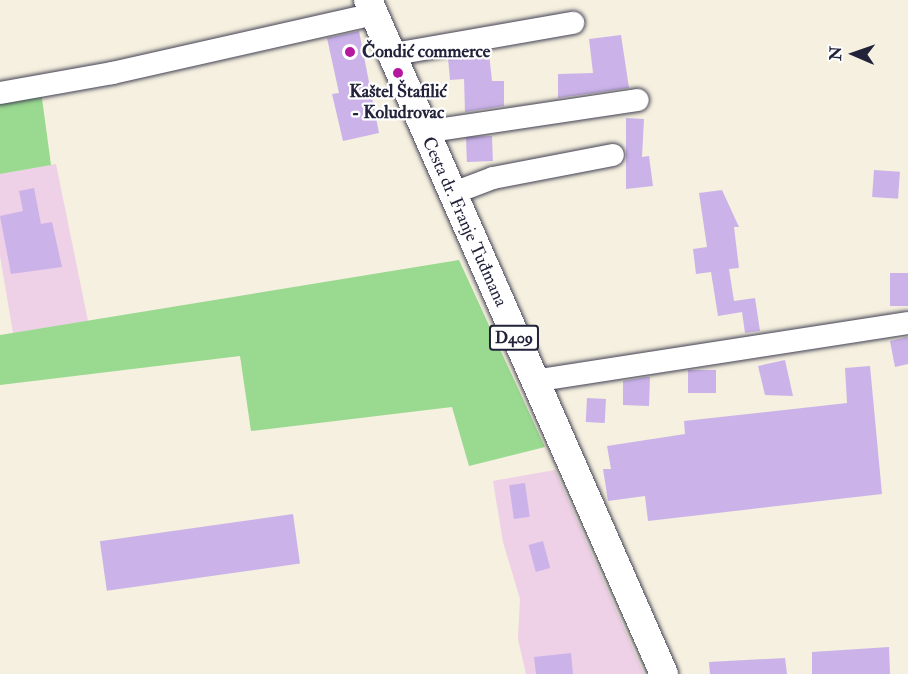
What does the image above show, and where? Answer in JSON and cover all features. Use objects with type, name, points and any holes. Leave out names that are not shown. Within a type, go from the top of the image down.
[{"type":"main road","name":"Cesta dr. Franje Tuđmana","points":[[370,7],[389,55],[664,674]]},
{"type":"lane","points":[[0,93],[112,73],[370,7]]},
{"type":"lane","points":[[389,55],[573,23]]},
{"type":"lane","points":[[424,132],[638,100]]},
{"type":"lane","points":[[451,194],[493,178],[613,155]]},
{"type":"lane","points":[[534,381],[908,322]]},
{"type":"shaded area","points":[[56,164],[88,321],[13,333],[0,256],[0,174]]},
{"type":"shaded area","points":[[555,470],[644,674],[526,674],[518,639],[520,599],[503,542],[493,481]]},
{"type":"green space","points":[[41,91],[51,165],[0,174],[0,99]]},
{"type":"green space","points":[[459,260],[545,447],[469,466],[452,407],[251,431],[240,356],[0,385],[0,335]]},
{"type":"building","points":[[359,31],[379,133],[343,141],[332,94],[339,93],[327,38]]},
{"type":"building","points":[[621,35],[629,88],[558,98],[558,74],[593,73],[589,39]]},
{"type":"building","points":[[489,53],[492,81],[504,81],[504,106],[465,112],[464,79],[450,80],[448,58]]},
{"type":"building","points":[[626,118],[644,119],[642,157],[649,156],[653,186],[626,189]]},
{"type":"building","points":[[492,136],[493,161],[467,162],[466,137]]},
{"type":"building","points":[[874,170],[900,172],[898,199],[872,197]]},
{"type":"building","points":[[34,188],[41,224],[52,222],[62,267],[11,274],[0,216],[23,211],[19,191]]},
{"type":"building","points":[[722,190],[739,227],[734,227],[739,268],[729,269],[734,301],[755,298],[760,331],[745,333],[742,312],[718,316],[711,272],[696,274],[693,249],[707,247],[699,193]]},
{"type":"building","points":[[890,273],[908,273],[908,306],[890,306]]},
{"type":"building","points":[[908,337],[908,364],[895,367],[890,341]]},
{"type":"building","points":[[785,360],[793,396],[765,395],[758,366]]},
{"type":"building","points":[[870,366],[882,494],[648,521],[645,496],[608,501],[603,469],[611,469],[607,446],[685,434],[684,421],[847,403],[845,368]]},
{"type":"building","points":[[688,370],[716,370],[716,393],[688,393]]},
{"type":"building","points":[[650,377],[649,406],[623,405],[623,381]]},
{"type":"building","points":[[587,398],[606,399],[605,423],[586,422]]},
{"type":"building","points":[[525,483],[530,517],[514,519],[509,485]]},
{"type":"building","points":[[293,514],[300,564],[107,591],[100,541]]},
{"type":"building","points":[[543,541],[550,568],[536,572],[529,545]]},
{"type":"building","points":[[889,647],[890,674],[812,674],[812,652]]},
{"type":"building","points":[[571,653],[573,674],[536,674],[534,657]]},
{"type":"building","points":[[785,658],[787,674],[710,674],[709,662]]},
{"type":"place","name":"Čondić commerce","points":[[350,52]]},
{"type":"place","name":"Kaštel Štafilić - Koludrovac","points":[[398,73]]}]
